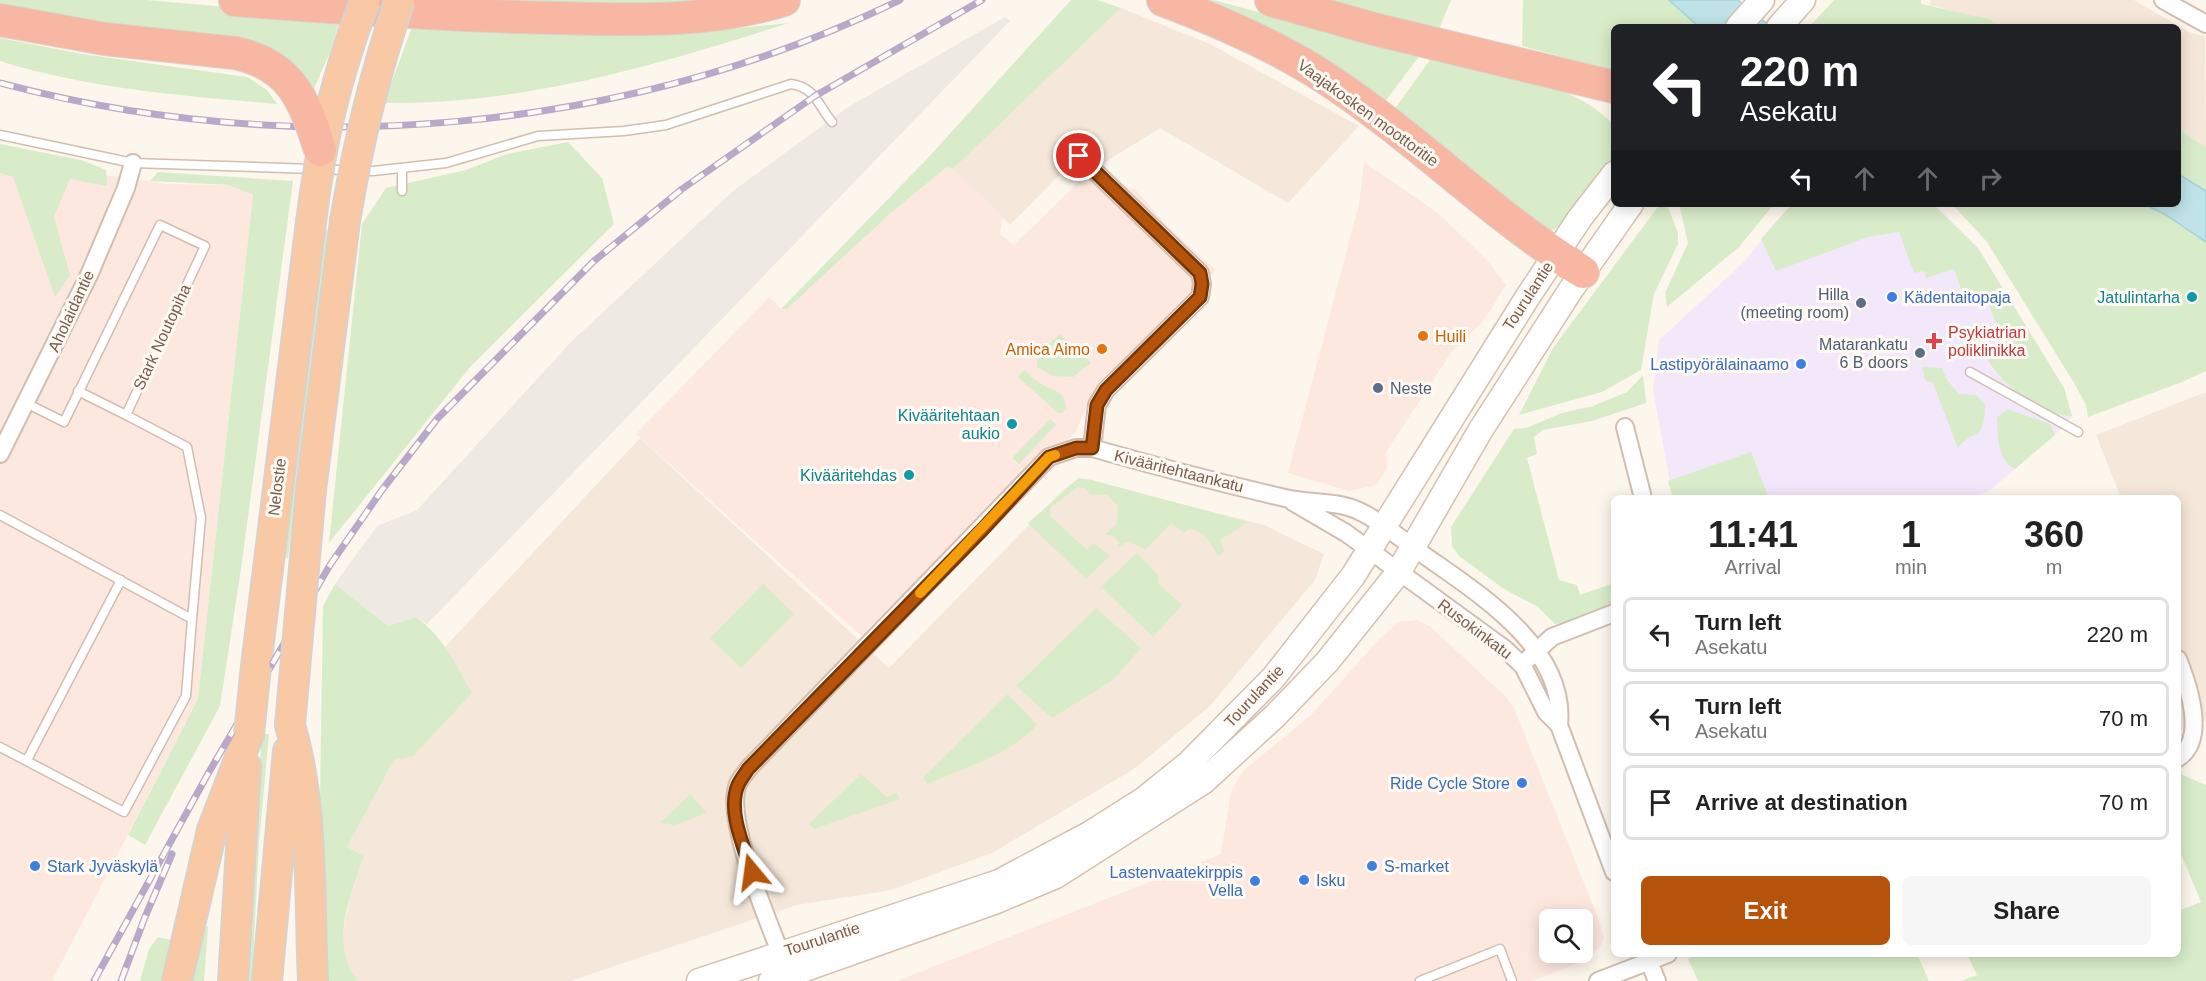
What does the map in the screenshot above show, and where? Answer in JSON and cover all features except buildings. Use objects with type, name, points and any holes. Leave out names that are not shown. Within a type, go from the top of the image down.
[{"type":"highway","points":[[235,0],[378,11],[651,20],[723,15],[784,0]]},
{"type":"highway","name":"Nelostie","points":[[232,981],[249,734],[266,568],[320,150],[344,56],[365,0]]},
{"type":"highway","name":"Nelostie","points":[[267,981],[311,490],[345,221],[359,136],[380,58],[400,0]]},
{"type":"highway","name":"Vaajakosken moottoritie","points":[[1163,0],[1261,40],[1317,73],[1556,255],[1583,272]]},
{"type":"highway","points":[[1271,0],[1611,86]]},
{"type":"highway","points":[[0,20],[105,39],[235,53],[266,62],[289,81],[308,114],[320,150]]},
{"type":"highway","points":[[1568,77],[1611,107]]},
{"type":"highway","points":[[290,724],[300,756],[304,791],[313,981]]},
{"type":"highway","points":[[177,981],[212,830],[249,734]]},
{"type":"main road","points":[[1741,24],[1762,0]]},
{"type":"main road","points":[[1782,24],[1803,0]]},
{"type":"main road","name":"Tourulantie","points":[[699,981],[780,952],[999,882],[1045,859],[1143,800],[1190,764],[1273,678],[1304,641],[1369,551],[1498,342],[1611,178]]},
{"type":"main road","name":"Tourulantie","points":[[771,981],[994,902],[1056,876],[1150,819],[1203,783],[1275,716],[1327,662],[1398,573],[1480,430],[1583,272],[1629,207]]},
{"type":"street","points":[[2163,0],[2206,24]]},
{"type":"street","points":[[1079,156],[1200,273],[1202,284],[1200,297],[1106,390],[1097,405],[1092,448]]},
{"type":"street","name":"Aholaidantie","points":[[0,454],[89,276],[126,188],[133,163]]},
{"type":"street","points":[[1625,427],[1642,495]]},
{"type":"street","name":"Kivääritehtaankatu","points":[[780,952],[764,913],[736,816],[738,784],[748,769],[983,529],[1049,457],[1076,448],[1092,448],[1289,499],[1337,504],[1361,512],[1413,548]]},
{"type":"street","name":"Kivääritehtaankatu","points":[[1289,499],[1346,533],[1369,551]]},
{"type":"street","name":"Rusokinkatu","points":[[1413,548],[1512,622],[1536,650],[1556,689],[1560,708],[1559,725],[1611,864]]},
{"type":"street","name":"Rusokinkatu","points":[[1369,551],[1505,649],[1522,666],[1546,712],[1559,725]]},
{"type":"street","points":[[1522,666],[1552,637],[1611,614]]},
{"type":"street","points":[[2181,668],[2201,727],[2197,742],[2181,755]]},
{"type":"street","points":[[1598,981],[1648,957],[1657,981]]},
{"type":"lane","points":[[0,135],[133,163],[373,171],[446,163],[538,136],[624,131],[666,125],[791,84],[805,86],[815,96],[832,122]]},
{"type":"lane","points":[[402,168],[402,191]]},
{"type":"lane","name":"Stark Noutopiha","points":[[26,403],[64,422],[160,225],[205,246],[126,415]]},
{"type":"lane","points":[[1970,372],[2078,432]]},
{"type":"lane","points":[[0,747],[124,812],[186,696],[201,518],[187,447],[78,391]]},
{"type":"lane","points":[[0,514],[192,619]]},
{"type":"lane","points":[[27,760],[121,580]]},
{"type":"lane","points":[[1420,981],[1500,949],[1512,981]]},
{"type":"shaded area","points":[[1931,0],[2134,0],[2175,24],[1996,24],[1989,20],[1930,5]]},
{"type":"shaded area","points":[[1121,8],[1210,44],[1359,126],[1288,203],[1160,128],[1078,179],[1066,168],[1010,225],[953,169]]},
{"type":"shaded area","points":[[1005,17],[1010,21],[427,624],[416,617],[388,626],[335,584],[377,526],[417,510],[571,342],[733,191],[848,107]]},
{"type":"shaded area","points":[[2181,27],[2191,33],[2205,36],[2206,147],[2181,131]]},
{"type":"shaded area","points":[[0,152],[51,167],[167,184],[229,185],[253,195],[198,699],[52,981],[0,981]]},
{"type":"shaded area","points":[[1364,162],[1439,214],[1487,260],[1506,285],[1483,322],[1453,350],[1386,452],[1387,469],[1376,485],[1349,491],[1288,473],[1359,204]]},
{"type":"shaded area","points":[[947,167],[953,169],[1003,217],[1000,234],[1014,245],[1080,181],[1135,189],[1168,227],[1216,270],[1154,335],[1095,389],[1075,433],[1066,441],[1046,449],[1022,472],[867,641],[636,434],[769,297],[781,309],[787,309],[892,212]]},
{"type":"shaded area","points":[[1790,207],[1936,207],[1978,248],[2064,388],[2072,416],[2055,435],[1989,491],[1979,495],[1672,495],[1653,390],[1659,340],[1742,264]]},
{"type":"shaded area","points":[[2206,392],[2206,720],[2181,730],[2181,495],[2120,495],[2096,435]]},
{"type":"shaded area","points":[[640,438],[889,668],[1063,490],[1079,478],[1264,525],[1324,554],[1315,580],[1210,706],[1134,769],[992,853],[891,890],[797,905],[570,981],[358,981],[348,969],[341,941],[351,894],[364,856],[347,847],[394,760],[472,693],[445,647]]},
{"type":"shaded area","points":[[1417,620],[1431,627],[1506,697],[1514,708],[1600,923],[1604,938],[1601,946],[1593,954],[1593,909],[1539,909],[1539,963],[1578,963],[1532,981],[897,981],[1221,854],[1231,792],[1243,771],[1311,715],[1381,637],[1399,622]]},
{"type":"green space","points":[[0,0],[146,0],[341,17],[330,52],[311,95],[298,77],[0,10]]},
{"type":"green space","points":[[353,0],[742,0],[655,13]]},
{"type":"green space","points":[[1071,0],[1097,0],[1121,8],[953,169],[947,167],[892,212],[787,309],[781,309],[926,160]]},
{"type":"green space","points":[[1209,0],[1420,55],[1384,103],[1302,49]]},
{"type":"green space","points":[[1323,0],[1451,0],[1439,29]]},
{"type":"green space","points":[[1523,0],[1669,0],[1696,24],[1611,24],[1611,70],[1522,46]]},
{"type":"green space","points":[[1834,0],[1921,0],[1921,4],[1989,19],[1997,24],[1812,24]]},
{"type":"green space","points":[[789,23],[690,54],[589,80],[487,97],[436,102],[384,103],[412,27],[710,31]]},
{"type":"green space","points":[[0,38],[82,54],[247,77],[267,90],[277,104],[137,90],[34,71],[0,61]]},
{"type":"green space","points":[[1440,59],[1509,74],[1556,88],[1597,110],[1611,122],[1611,161],[1564,223],[1552,231],[1539,226],[1394,110],[1430,60]]},
{"type":"green space","points":[[2181,131],[2206,147],[2206,191],[2181,176]]},
{"type":"green space","points":[[568,142],[602,178],[614,224],[470,367],[329,543],[362,224],[386,188],[466,170],[507,154]]},
{"type":"green space","points":[[0,144],[81,160],[106,170],[107,186],[70,179],[54,217],[70,275],[55,297],[13,177],[0,173]]},
{"type":"green space","points":[[158,172],[293,181],[241,569],[220,706],[145,845],[128,835],[198,699],[253,195],[229,185],[150,181]]},
{"type":"green space","points":[[1658,207],[1668,207],[1678,233],[1678,244],[1654,294],[1641,370],[1602,392],[1519,415],[1553,348]]},
{"type":"green space","points":[[1680,207],[1772,207],[1739,247],[1667,307],[1665,293],[1688,243]]},
{"type":"green space","points":[[1789,207],[1936,207],[1978,248],[2064,388],[2072,416],[2045,410],[2009,386],[1983,352],[2005,346],[1986,298],[1967,305],[1954,269],[1926,278],[1924,271],[1914,273],[1899,232],[1868,237],[1776,271],[1761,239]]},
{"type":"green space","points":[[1955,207],[2150,207],[2166,215],[2206,242],[2206,371],[2088,417],[2086,405],[2074,383],[1987,242]]},
{"type":"green space","points":[[319,230],[329,230],[288,558],[281,556]]},
{"type":"green space","points":[[1060,334],[1091,363],[1073,377],[1053,376],[1037,367],[1037,355]]},
{"type":"green space","points":[[1922,367],[1942,368],[1947,380],[1959,394],[1976,395],[1985,405],[1983,426],[1980,431],[1958,448],[1933,383],[1925,380]]},
{"type":"green space","points":[[1024,370],[1038,382],[1064,397],[1066,408],[1062,413],[1058,413],[1018,377]]},
{"type":"green space","points":[[1643,375],[1646,403],[1592,421],[1543,430],[1534,437],[1537,454],[1527,458],[1559,580],[1577,585],[1580,595],[1611,584],[1611,605],[1592,615],[1555,624],[1538,607],[1504,589],[1459,556],[1452,546],[1451,527],[1514,429],[1526,428],[1562,413],[1593,406],[1627,392]]},
{"type":"green space","points":[[2007,409],[2050,424],[2055,435],[2015,469],[2005,460],[1998,439],[1997,418]]},
{"type":"green space","points":[[1050,419],[1056,425],[1019,464],[1012,458]]},
{"type":"green space","points":[[1751,452],[1768,495],[1672,495],[1668,481]]},
{"type":"green space","points":[[1079,478],[1248,522],[1220,540],[1224,551],[1219,556],[1204,535],[1190,528],[1184,533],[1171,523],[1145,550],[1129,541],[1118,547],[1119,542],[1113,536],[1104,535],[1117,524],[1118,506],[1107,495],[1090,494],[1085,488],[1078,487],[1050,508],[1050,516],[1087,550],[1094,543],[1110,556],[1086,579],[1028,523]]},
{"type":"green space","points":[[1137,553],[1158,575],[1158,583],[1182,605],[1153,637],[1101,587]]},
{"type":"green space","points":[[335,584],[388,626],[416,617],[442,642],[472,693],[413,756],[394,760],[347,847],[364,856],[348,903],[343,936],[344,952],[349,967],[358,981],[326,981],[319,866],[323,606]]},
{"type":"green space","points":[[763,584],[794,614],[741,668],[710,638]]},
{"type":"green space","points":[[1096,608],[1141,648],[1113,680],[1052,718],[1016,686]]},
{"type":"green space","points":[[1008,694],[1037,725],[1000,753],[927,784],[923,778]]},
{"type":"green space","points":[[262,734],[269,734],[259,842],[252,981],[244,981]]},
{"type":"green space","points":[[861,774],[887,797],[897,792],[900,799],[814,829],[809,824]]},
{"type":"green space","points":[[2181,774],[2206,785],[2206,981],[1961,981],[1977,975],[1968,957],[2181,957],[2181,910],[2201,902],[2181,854]]},
{"type":"green space","points":[[690,794],[707,813],[675,825],[660,823]]},
{"type":"green space","points":[[208,926],[204,981],[189,981],[202,928]]},
{"type":"green space","points":[[158,937],[174,941],[164,981],[140,981],[149,949]]},
{"type":"green space","points":[[1693,957],[1918,957],[1929,981],[1698,981],[1688,959]]},
{"type":"water","points":[[1669,0],[1738,0],[1767,24],[1696,24]]},
{"type":"water","points":[[2181,176],[2206,191],[2206,242],[2150,207],[2181,207]]},
{"type":"railway","points":[[0,83],[112,108],[227,122],[342,127],[458,121],[572,106],[685,81],[794,45],[900,0]]},
{"type":"railway","points":[[94,981],[209,772],[330,565],[382,490],[437,419],[594,261],[682,189],[815,96],[982,0]]},
{"type":"railway","points":[[121,981],[172,854]]},
{"type":"slow traffic","points":[[920,593],[1049,457],[1055,455]]},
{"type":"place","name":"Kädentaitopaja","points":[[1892,297]]},
{"type":"place","name":"Jatulintarha","points":[[2192,297]]},
{"type":"place","name":"Hilla (meeting room)","points":[[1861,303]]},
{"type":"place","name":"Huili","points":[[1423,336]]},
{"type":"place","name":"Psykiatrian poliklinikka","points":[[1934,341]]},
{"type":"place","name":"Amica Aimo","points":[[1102,349]]},
{"type":"place","name":"Matarankatu 6 B doors","points":[[1920,353]]},
{"type":"place","name":"Lastipyörälainaamo","points":[[1801,364]]},
{"type":"place","name":"Neste","points":[[1378,388]]},
{"type":"place","name":"Kivääritehtaan aukio","points":[[1012,424]]},
{"type":"place","name":"Kivääritehdas","points":[[909,475]]},
{"type":"place","name":"Ride Cycle Store","points":[[1522,783]]},
{"type":"place","name":"Stark Jyväskylä","points":[[35,866]]},
{"type":"place","name":"S-market","points":[[1372,866]]},
{"type":"place","name":"Isku","points":[[1304,880]]},
{"type":"place","name":"Lastenvaatekirppis Vella","points":[[1255,881]]},
{"type":"route","points":[[752,872],[736,816],[735,800],[738,784],[748,769],[983,529],[1049,457],[1065,450],[1092,448],[1097,405],[1106,390],[1200,297],[1202,284],[1200,273],[1079,156]]}]
